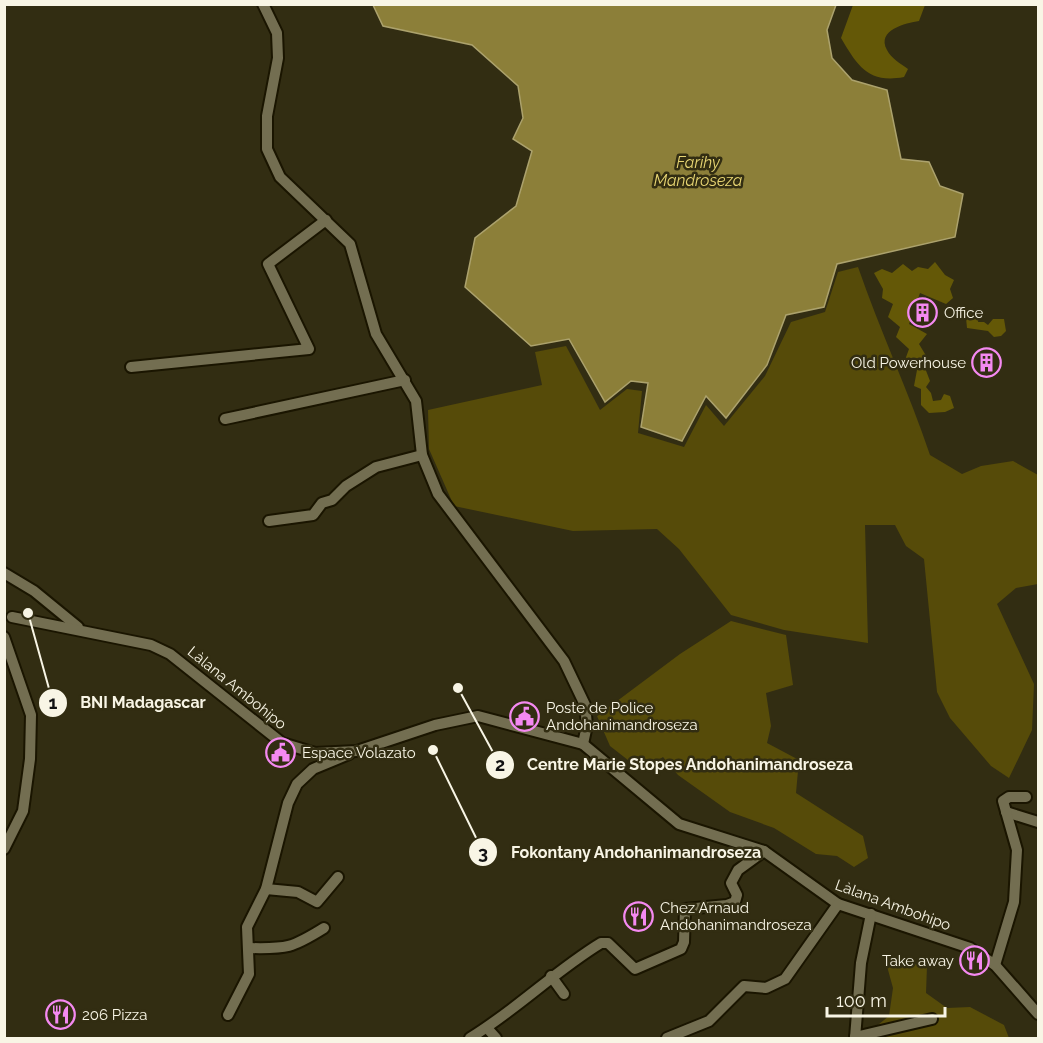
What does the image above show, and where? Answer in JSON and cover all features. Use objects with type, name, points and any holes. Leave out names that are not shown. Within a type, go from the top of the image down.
[{"type":"street","points":[[263,4],[277,33],[278,58],[267,116],[267,149],[280,177],[350,244],[376,334],[416,401],[422,455],[438,494],[573,676],[585,705],[586,725],[583,744]]},
{"type":"street","points":[[131,367],[309,348],[268,264],[326,220]]},
{"type":"street","points":[[225,419],[405,381]]},
{"type":"street","points":[[269,521],[313,515],[322,504],[332,500],[346,486],[376,467],[422,455]]},
{"type":"street","points":[[4,573],[34,591],[80,629]]},
{"type":"street","name":"Làlana Ambohipo","points":[[7,616],[151,645],[170,654],[282,743],[315,753],[357,751],[435,724],[478,716],[583,744],[679,824],[764,851],[838,904],[970,948],[995,965],[1037,1011]]},
{"type":"street","points":[[4,637],[31,716],[30,759],[22,811],[4,849]]},
{"type":"street","points":[[228,1015],[249,974],[247,927],[266,889],[288,803],[297,784],[313,769],[357,751]]},
{"type":"street","points":[[995,965],[1014,902],[1017,850],[1006,812],[1005,798],[1026,797]]},
{"type":"street","points":[[1006,812],[1038,822]]},
{"type":"street","points":[[470,1038],[487,1028],[551,976],[602,943],[608,943],[631,968],[637,969],[681,949],[685,909],[727,905],[735,902],[737,895],[731,883],[734,876],[764,851]]},
{"type":"street","points":[[266,889],[298,892],[317,902],[338,876]]},
{"type":"street","points":[[668,1038],[710,1021],[744,986],[766,988],[785,979],[838,904]]},
{"type":"street","points":[[871,914],[861,963],[855,1038],[932,1019]]},
{"type":"street","points":[[249,948],[284,949],[295,946],[324,928]]},
{"type":"street","points":[[551,976],[564,994]]},
{"type":"street","points":[[487,1028],[496,1038]]},
{"type":"shaded area","points":[[853,5],[925,5],[919,21],[894,29],[886,37],[885,43],[889,53],[908,69],[904,77],[881,78],[872,75],[858,64],[841,38]]},
{"type":"shaded area","points":[[935,262],[945,275],[954,280],[950,289],[953,298],[946,304],[920,293],[909,324],[927,334],[919,344],[928,359],[925,368],[930,381],[926,387],[933,401],[941,400],[944,394],[950,396],[954,408],[945,412],[929,413],[921,405],[921,389],[914,386],[917,370],[905,360],[909,349],[896,337],[900,327],[888,317],[893,304],[882,298],[883,289],[874,273],[882,269],[892,273],[903,264],[912,271],[918,267],[928,269]]},
{"type":"shaded area","points":[[858,267],[930,455],[962,474],[981,466],[1013,461],[1038,475],[1038,584],[1016,588],[997,604],[1034,684],[1032,730],[1009,778],[991,766],[950,718],[937,692],[924,559],[906,546],[895,525],[865,525],[868,643],[784,630],[731,615],[679,549],[657,529],[573,531],[454,506],[429,449],[428,410],[542,385],[535,352],[566,346],[600,410],[627,389],[642,391],[638,433],[684,447],[706,405],[724,426],[765,376],[791,322],[825,312],[838,272]]},
{"type":"shaded area","points":[[969,314],[979,316],[978,322],[988,325],[993,319],[1004,319],[1006,331],[1001,336],[994,337],[988,331],[967,328],[966,318]]},
{"type":"shaded area","points":[[731,621],[786,635],[793,685],[766,693],[771,726],[767,743],[799,760],[796,793],[863,836],[868,858],[854,867],[837,856],[816,854],[774,828],[730,812],[678,775],[663,757],[642,771],[610,746],[597,716],[680,654]]},
{"type":"shaded area","points":[[885,959],[927,966],[926,993],[947,1008],[970,1007],[1004,1025],[1009,1038],[869,1038],[868,1033],[889,1016],[893,988]]},
{"type":"water","name":"Farihy Mandroseza","points":[[373,5],[836,5],[827,30],[832,58],[852,80],[887,90],[901,159],[929,162],[940,186],[963,194],[955,237],[837,264],[824,307],[786,315],[767,365],[726,418],[706,396],[682,441],[641,427],[648,383],[631,381],[605,402],[569,339],[531,346],[465,287],[475,238],[516,206],[532,151],[513,139],[523,118],[518,86],[472,45],[383,26]]},
{"type":"place","name":"Office","points":[[923,313]]},
{"type":"place","name":"Old Powerhouse","points":[[987,363]]},
{"type":"place","name":"BNI Madagascar","points":[[28,613]]},
{"type":"place","name":"Centre Marie Stopes Andohanimandroseza","points":[[458,688]]},
{"type":"place","name":"Poste de Police Andohanimandroseza","points":[[525,717]]},
{"type":"place","name":"Fokontany Andohanimandroseza","points":[[433,750]]},
{"type":"place","name":"Espace Volazato","points":[[281,753]]},
{"type":"place","name":"Chez Arnaud Andohanimandroseza","points":[[639,917]]},
{"type":"place","name":"Take away","points":[[975,961]]},
{"type":"place","name":"206 Pizza","points":[[61,1015]]}]
